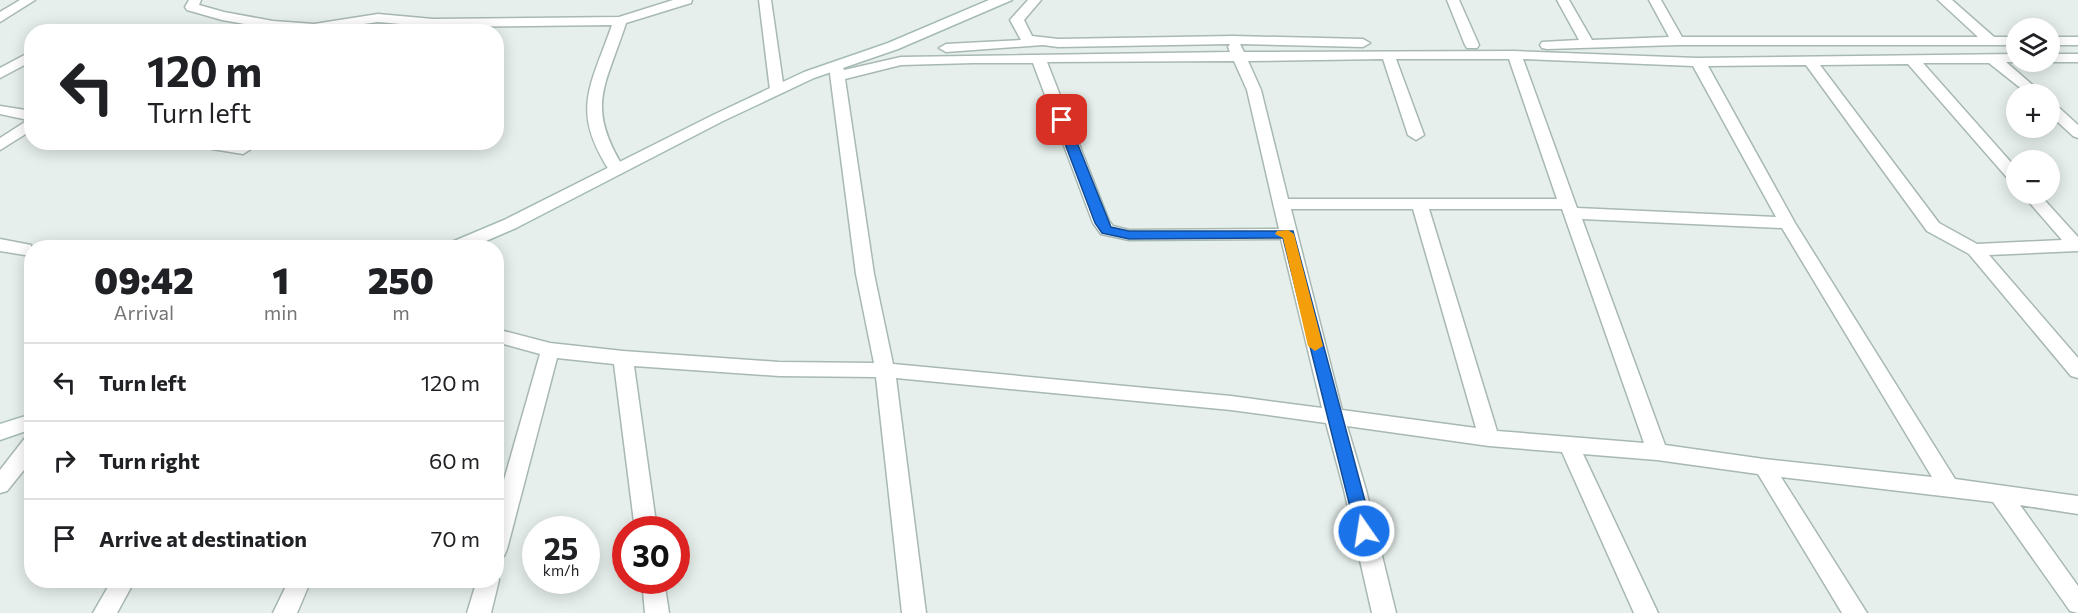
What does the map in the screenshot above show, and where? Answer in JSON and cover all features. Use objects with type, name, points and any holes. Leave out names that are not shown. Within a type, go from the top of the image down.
[{"type":"street","points":[[0,18],[29,0]]},
{"type":"street","points":[[195,0],[192,7],[222,16],[267,24]]},
{"type":"street","points":[[340,24],[378,18],[433,23],[620,21],[686,0]]},
{"type":"street","points":[[765,0],[777,90]]},
{"type":"street","points":[[1035,0],[1017,20],[1027,39],[1058,43]]},
{"type":"street","points":[[1453,0],[1472,45]]},
{"type":"street","points":[[1563,0],[1588,44]]},
{"type":"street","points":[[1655,0],[1678,41]]},
{"type":"street","points":[[1944,0],[1991,41]]},
{"type":"street","points":[[837,71],[872,53],[996,1]]},
{"type":"street","points":[[617,170],[600,144],[595,130],[592,101],[597,81],[611,50],[620,21]]},
{"type":"street","points":[[472,240],[510,224],[809,75],[902,61],[1038,58],[1235,48],[1678,41],[2006,41]]},
{"type":"street","points":[[2060,41],[2078,41]]},
{"type":"street","points":[[872,53],[1000,44],[1058,43],[1388,55],[1514,55],[1697,62],[2006,58]]},
{"type":"street","points":[[1235,48],[1254,90],[1322,374],[1336,417],[1384,613]]},
{"type":"street","points":[[1388,55],[1416,135]]},
{"type":"street","points":[[1514,55],[1657,452]]},
{"type":"street","points":[[1038,58],[1101,223],[1107,230],[1129,235],[1288,234]]},
{"type":"street","points":[[1992,58],[2024,84]]},
{"type":"street","points":[[2060,58],[2078,58]]},
{"type":"street","points":[[1912,59],[2006,166]]},
{"type":"street","points":[[0,74],[24,60]]},
{"type":"street","points":[[1810,61],[1933,227],[1975,250],[2078,371]]},
{"type":"street","points":[[1697,62],[1705,72],[1787,223],[1949,487]]},
{"type":"street","points":[[837,71],[865,274],[885,370],[914,613]]},
{"type":"street","points":[[0,110],[24,114]]},
{"type":"street","points":[[2060,116],[2078,133]]},
{"type":"street","points":[[0,145],[24,128]]},
{"type":"street","points":[[1282,204],[1569,208],[1787,223]]},
{"type":"street","points":[[2039,204],[2077,245]]},
{"type":"street","points":[[1420,205],[1489,438]]},
{"type":"street","points":[[0,245],[24,249]]},
{"type":"street","points":[[1975,250],[2077,245]]},
{"type":"street","points":[[504,337],[550,350],[623,358],[779,369],[885,370],[1231,403],[1489,438],[1657,452],[2078,505]]},
{"type":"street","points":[[504,520],[550,350]]},
{"type":"street","points":[[623,358],[644,516]]},
{"type":"street","points":[[0,432],[24,424]]},
{"type":"street","points":[[1569,446],[1646,613]]},
{"type":"street","points":[[0,485],[24,454]]},
{"type":"street","points":[[1764,467],[1855,613]]},
{"type":"street","points":[[2000,495],[2078,604]]},
{"type":"street","points":[[105,613],[119,588]]},
{"type":"street","points":[[285,613],[296,588]]},
{"type":"street","points":[[479,613],[486,588]]},
{"type":"street","points":[[654,594],[657,613]]},
{"type":"slow traffic","points":[[1282,234],[1288,234],[1315,346]]},
{"type":"route","points":[[1062,120],[1101,223],[1107,230],[1116,234],[1129,235],[1288,234],[1364,531]]}]
